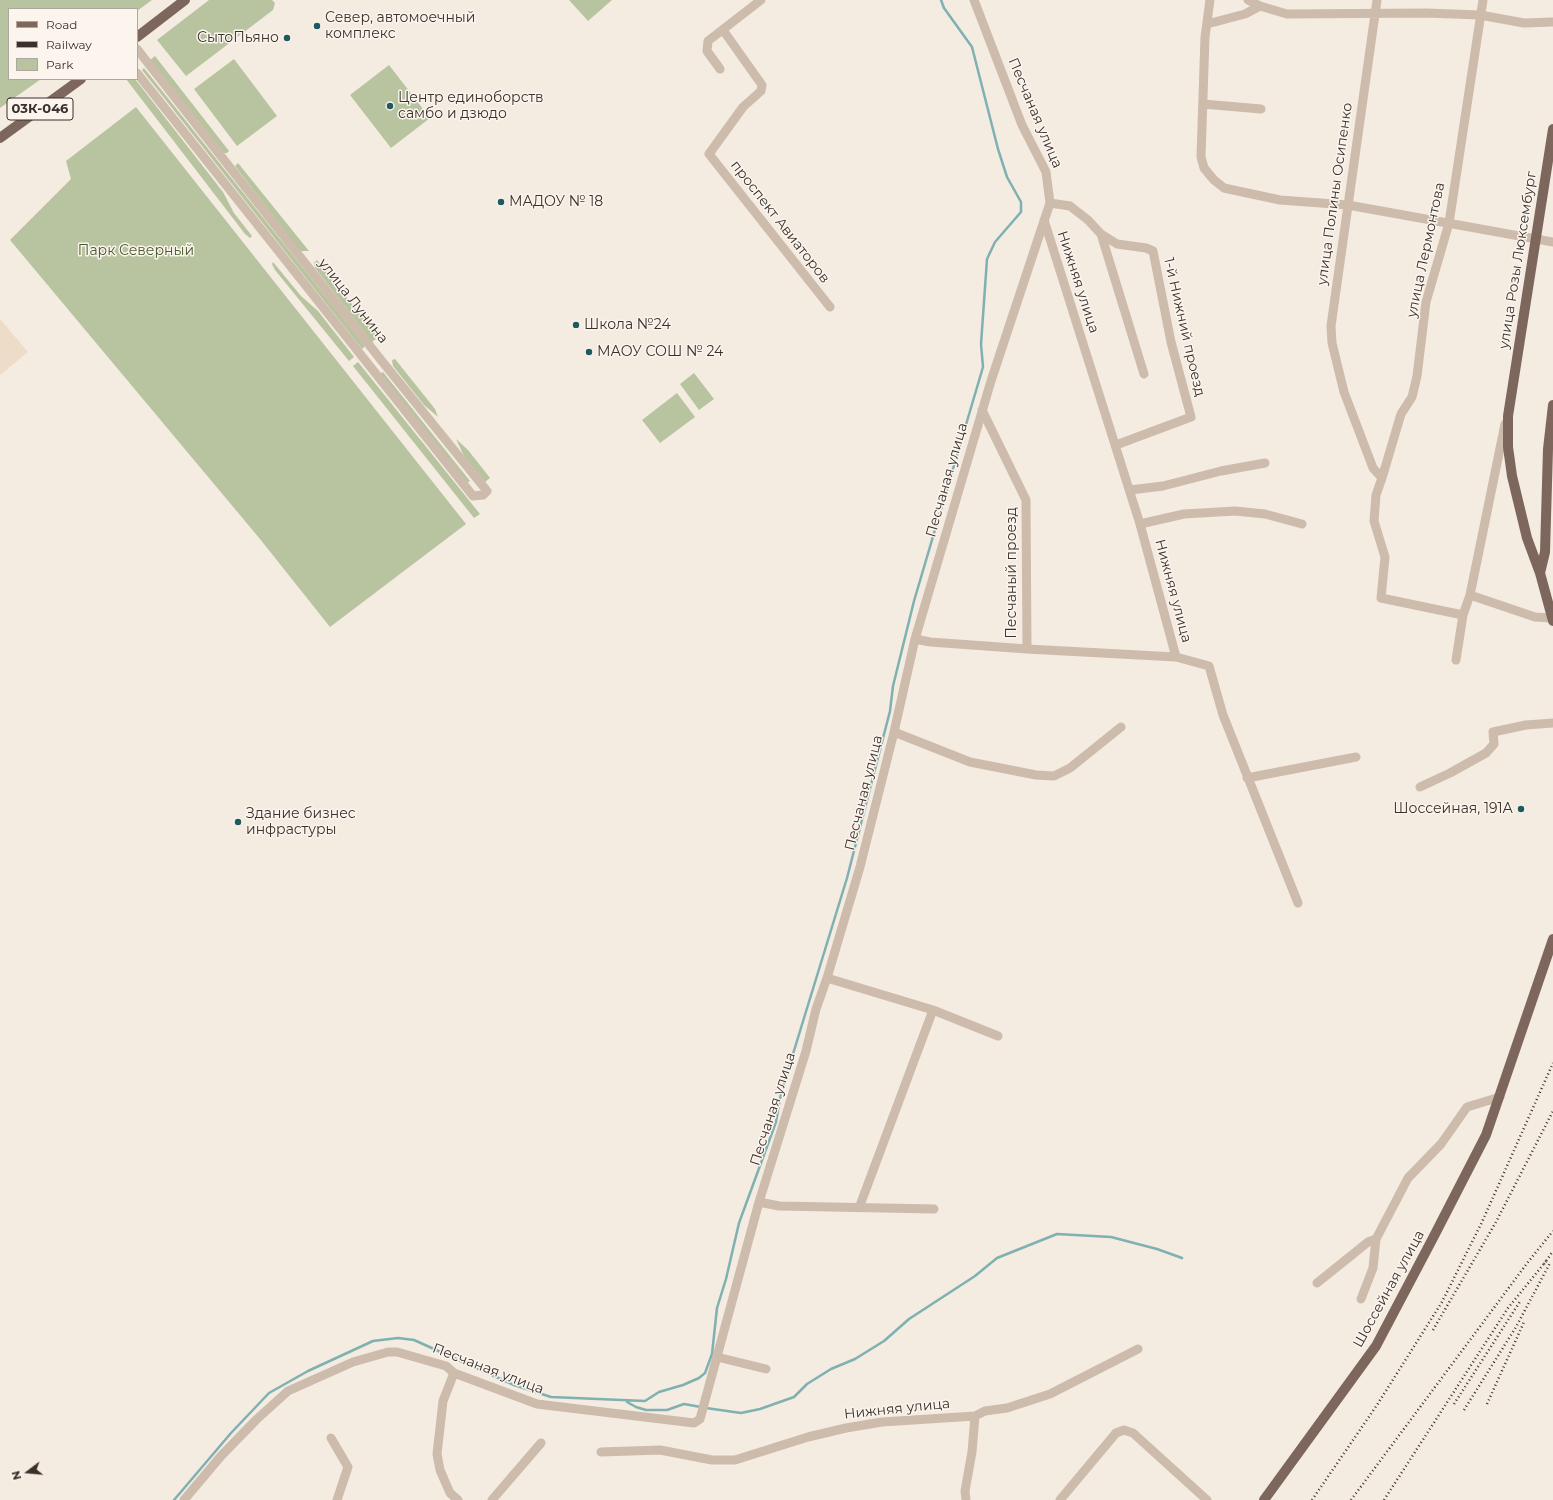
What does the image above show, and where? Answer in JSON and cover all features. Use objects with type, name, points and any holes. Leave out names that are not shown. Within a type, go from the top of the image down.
[{"type":"main road","points":[[138,36],[185,0]]},
{"type":"main road","name":"03К-046","points":[[0,138],[80,80]]},
{"type":"main road","name":"улица Розы Люксембург","points":[[1553,130],[1534,240],[1508,416],[1508,447],[1512,476],[1527,538],[1540,573],[1553,620]]},
{"type":"main road","name":"улица Розы Люксембург","points":[[1540,573],[1545,552],[1553,405]]},
{"type":"main road","name":"Шоссейная улица","points":[[1264,1500],[1376,1346],[1486,1134],[1500,1098],[1553,939]]},
{"type":"street","points":[[720,69],[707,51],[708,41],[761,0]]},
{"type":"street","name":"Песчаная улица","points":[[184,1500],[221,1456],[257,1419],[288,1391],[353,1362],[388,1352],[397,1352],[446,1366],[454,1373],[537,1404],[568,1409],[694,1423],[700,1419],[759,1202],[806,1051],[816,1009],[827,978],[860,867],[916,639],[982,410],[1050,204],[1046,172],[1022,125],[974,0]]},
{"type":"street","points":[[1210,0],[1208,24],[1205,37],[1201,157],[1204,168],[1214,180],[1224,188],[1280,200],[1348,205],[1534,240],[1553,242]]},
{"type":"street","points":[[1248,0],[1260,6],[1287,14],[1375,12],[1480,15],[1524,23],[1553,22]]},
{"type":"street","name":"улица Полины Осипенко","points":[[1377,0],[1331,326],[1332,343],[1344,392],[1373,468],[1382,478]]},
{"type":"street","name":"улица Лермонтова","points":[[1463,616],[1382,598],[1385,557],[1374,521],[1376,495],[1401,414],[1412,397],[1417,376],[1426,302],[1449,223],[1483,0]]},
{"type":"street","points":[[1208,24],[1244,14],[1260,6]]},
{"type":"street","name":"проспект Авиаторов","points":[[723,30],[762,85],[761,91],[743,107],[709,154],[830,307]]},
{"type":"street","name":"улица Лунина","points":[[138,50],[381,360],[370,368],[138,74]]},
{"type":"street","points":[[1203,104],[1261,109]]},
{"type":"street","points":[[1050,204],[1070,206],[1088,220],[1101,234],[1144,374]]},
{"type":"street","name":"Нижняя улица","points":[[1044,220],[1130,490],[1176,657],[1208,666],[1223,715],[1298,903]]},
{"type":"street","name":"1-й Нижний проезд","points":[[1101,234],[1117,244],[1146,248],[1152,251],[1171,342],[1191,417],[1116,445]]},
{"type":"street","points":[[370,368],[473,496],[482,495],[487,491],[381,360]]},
{"type":"street","name":"улица Розы Люксембург","points":[[1456,660],[1463,616],[1470,595],[1511,395]]},
{"type":"street","name":"Песчаный проезд","points":[[982,410],[1026,500],[1027,649]]},
{"type":"street","points":[[1130,490],[1163,486],[1221,471],[1265,463]]},
{"type":"street","name":"Нижняя улица","points":[[1140,524],[1184,514],[1235,511],[1265,514],[1302,524]]},
{"type":"street","points":[[1470,595],[1535,617],[1553,620]]},
{"type":"street","name":"Песчаный проезд","points":[[916,639],[930,642],[1027,649],[1176,657]]},
{"type":"street","points":[[1420,787],[1450,774],[1486,753],[1494,744],[1493,732],[1526,725],[1553,723]]},
{"type":"street","points":[[894,732],[970,762],[1036,775],[1054,776],[1070,768],[1121,727]]},
{"type":"street","points":[[1247,778],[1356,757]]},
{"type":"street","points":[[827,978],[933,1010],[998,1036]]},
{"type":"street","points":[[859,1208],[933,1010]]},
{"type":"street","name":"Шоссейная улица","points":[[1361,1299],[1373,1268],[1376,1239],[1408,1178],[1441,1144],[1467,1107],[1500,1098]]},
{"type":"street","points":[[759,1202],[779,1206],[934,1209]]},
{"type":"street","points":[[1317,1283],[1368,1242],[1376,1239]]},
{"type":"street","name":"Нижняя улица","points":[[601,1452],[660,1450],[712,1460],[735,1460],[808,1437],[846,1428],[882,1422],[975,1416],[992,1409],[1007,1408],[1050,1394],[1138,1350]]},
{"type":"street","points":[[717,1357],[766,1369]]},
{"type":"street","points":[[454,1373],[443,1401],[437,1454],[440,1470],[450,1493],[458,1500]]},
{"type":"street","points":[[966,1500],[965,1491],[972,1452],[975,1416]]},
{"type":"street","points":[[1060,1500],[1116,1433],[1124,1430],[1133,1433],[1207,1500]]},
{"type":"street","points":[[331,1438],[348,1467],[336,1500]]},
{"type":"street","points":[[492,1500],[541,1443]]},
{"type":"green space","points":[[0,0],[152,0],[138,10],[138,8],[8,8],[8,80],[40,80],[0,108]]},
{"type":"green space","points":[[209,0],[272,0],[275,3],[273,10],[186,76],[157,40]]},
{"type":"green space","points":[[569,0],[612,0],[588,21]]},
{"type":"green space","points":[[155,56],[229,151],[227,153],[224,153],[150,60]]},
{"type":"green space","points":[[234,59],[277,116],[237,146],[194,89]]},
{"type":"green space","name":"Центр единоборств самбо и дзюдо","points":[[389,65],[430,118],[391,148],[350,95]]},
{"type":"green space","points":[[144,68],[365,346],[362,349],[142,70]]},
{"type":"green space","points":[[127,80],[136,80],[223,192],[234,213],[252,236],[250,238],[245,234]]},
{"type":"green space","name":"Парк Северный","points":[[136,107],[466,524],[330,627],[260,539],[10,240],[71,179],[66,161]]},
{"type":"green space","points":[[238,163],[309,251],[300,251],[235,166]]},
{"type":"green space","points":[[317,260],[378,337],[372,342],[315,268],[314,263]]},
{"type":"green space","points":[[273,262],[301,296],[318,311],[354,357],[349,361],[275,270],[272,264]]},
{"type":"green space","points":[[395,359],[435,409],[438,417],[424,405],[393,366],[392,360]]},
{"type":"green space","points":[[358,362],[480,514],[474,518],[353,366]]},
{"type":"green space","points":[[383,372],[470,481],[467,483],[380,374]]},
{"type":"green space","points":[[694,373],[714,399],[699,410],[680,384]]},
{"type":"green space","points":[[677,393],[695,417],[660,443],[642,420]]},
{"type":"green space","points":[[456,439],[468,450],[490,478],[485,482],[464,456]]},
{"type":"shaded area","points":[[0,319],[28,352],[0,375]]},
{"type":"waterway","points":[[174,1500],[231,1433],[269,1393],[308,1371],[373,1341],[398,1338],[414,1340],[514,1385],[551,1397],[645,1401],[659,1392],[683,1385],[699,1378],[705,1373],[712,1354],[717,1308],[726,1279],[739,1223],[776,1122],[781,1093],[847,878],[890,711],[893,686],[914,601],[983,367],[981,344],[987,259],[995,242],[1021,212],[1021,202],[1007,177],[998,149],[972,47],[944,8],[941,0]]},
{"type":"waterway","points":[[706,1408],[741,1413],[760,1409],[794,1397],[807,1384],[831,1369],[855,1359],[884,1341],[909,1319],[975,1276],[997,1258],[1057,1234],[1111,1237],[1157,1249],[1182,1258]]},
{"type":"waterway","points":[[627,1402],[646,1410],[667,1410],[684,1404],[701,1407]]},
{"type":"railway","points":[[1312,1500],[1377,1405],[1442,1302],[1482,1222],[1553,1063]]},
{"type":"railway","points":[[1433,1330],[1496,1222],[1553,1111]]},
{"type":"railway","points":[[1351,1500],[1528,1262],[1553,1231]]},
{"type":"railway","points":[[1544,1264],[1553,1251]]},
{"type":"railway","points":[[1384,1500],[1508,1308],[1547,1260]]},
{"type":"railway","points":[[1464,1410],[1516,1327],[1550,1263]]},
{"type":"railway","points":[[1454,1404],[1521,1300]]},
{"type":"railway","points":[[1487,1404],[1524,1322]]},
{"type":"place","name":"Север, автомоечный комплекс","points":[[317,26]]},
{"type":"place","name":"СытоПьяно","points":[[287,38]]},
{"type":"place","name":"Центр единоборств самбо и дзюдо","points":[[390,106]]},
{"type":"place","name":"МАДОУ № 18","points":[[501,202]]},
{"type":"place","name":"Школа №24","points":[[576,325]]},
{"type":"place","name":"МАОУ СОШ № 24","points":[[589,352]]},
{"type":"place","name":"Шоссейная, 191А","points":[[1521,809]]},
{"type":"place","name":"Здание бизнес инфрастуры","points":[[238,822]]}]
